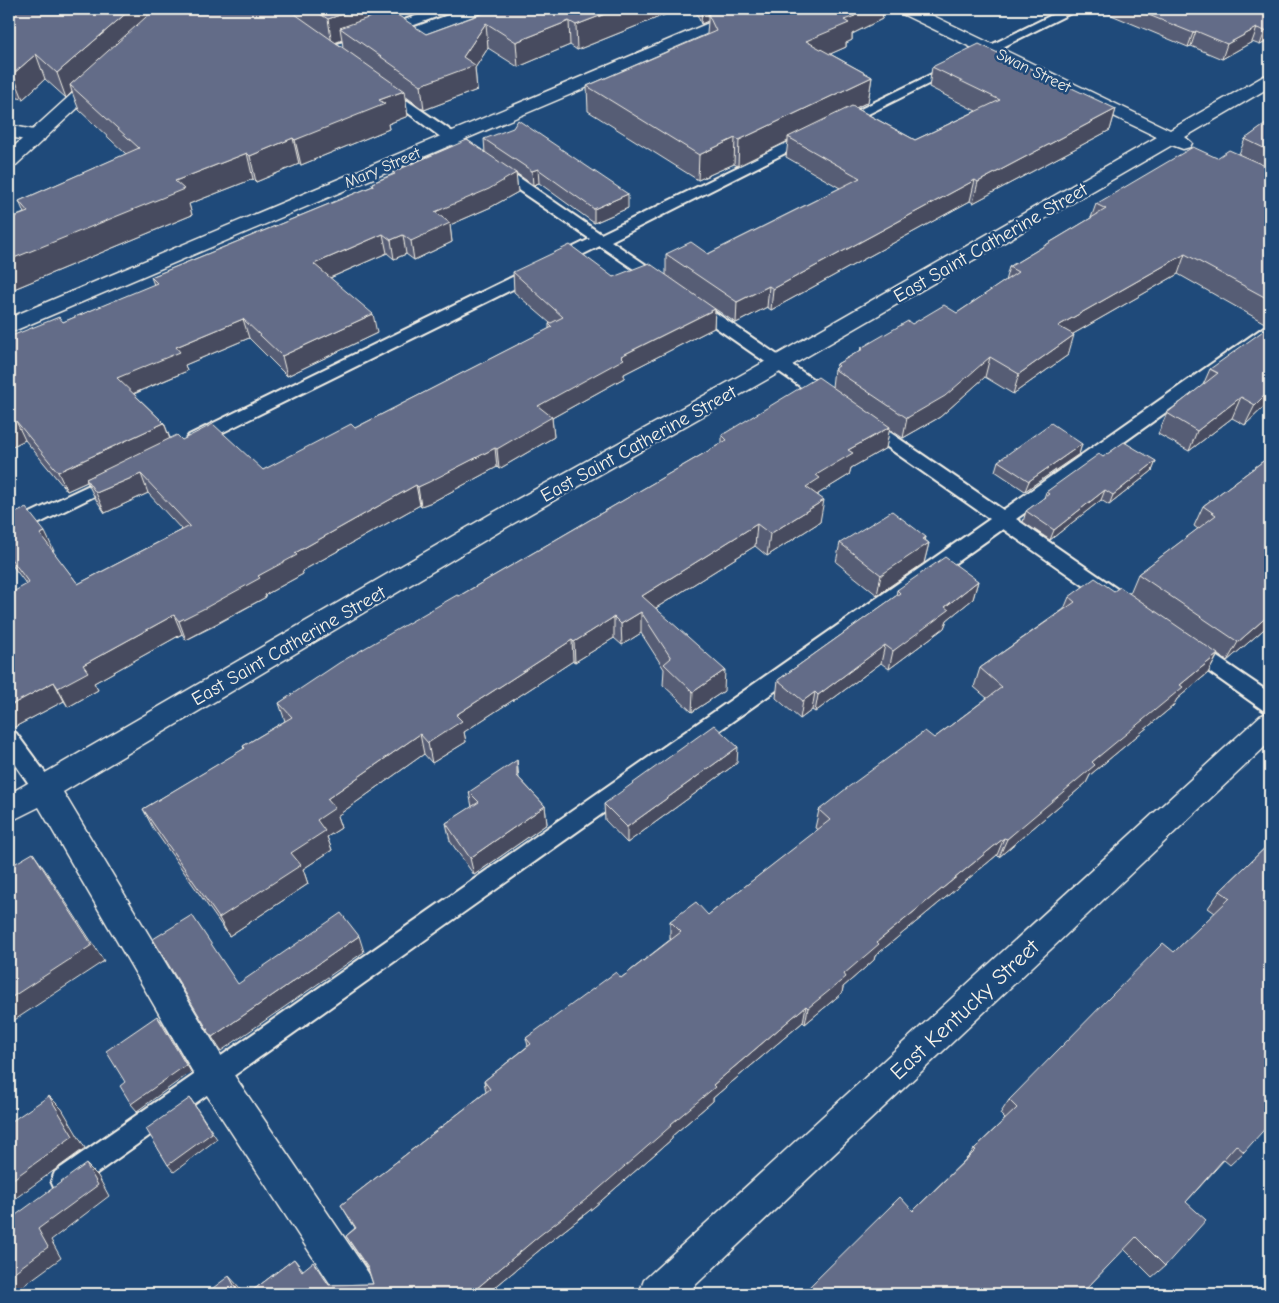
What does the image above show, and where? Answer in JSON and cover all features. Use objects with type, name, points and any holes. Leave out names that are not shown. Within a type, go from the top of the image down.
[{"type":"street","name":"Mary Street","points":[[9,326],[756,9]]},
{"type":"street","name":"Swan Street","points":[[906,9],[1199,150]]},
{"type":"street","points":[[9,161],[116,64]]},
{"type":"street","name":"East Saint Catherine Street","points":[[9,809],[498,521],[778,364],[1270,80]]},
{"type":"street","points":[[9,131],[37,136]]},
{"type":"street","name":"East Kentucky Street","points":[[658,1294],[1270,724]]},
{"type":"street","points":[[44,788],[213,1074],[359,1294]]},
{"type":"lane","points":[[331,51],[446,9]]},
{"type":"lane","points":[[186,444],[1073,9]]},
{"type":"lane","points":[[308,35],[347,62]]},
{"type":"lane","points":[[370,79],[452,138],[1124,603]]},
{"type":"lane","points":[[48,1192],[1270,331]]},
{"type":"lane","points":[[9,531],[133,470]]},
{"type":"lane","points":[[1172,636],[1270,704]]},
{"type":"lane","points":[[9,739],[44,788]]},
{"type":"building","points":[[9,9],[131,9],[57,73],[36,54],[13,74],[9,73]]},
{"type":"building","points":[[155,9],[288,9],[404,91],[379,100],[385,104],[295,140],[293,138],[250,156],[247,153],[175,181],[184,189],[9,260],[9,219],[28,212],[19,201],[139,148],[70,85]]},
{"type":"building","points":[[312,9],[358,9],[328,19]]},
{"type":"building","points":[[495,9],[618,9],[576,25],[569,21],[516,42],[486,23],[463,57],[475,65],[421,85],[340,28],[390,10],[426,34]]},
{"type":"building","points":[[720,9],[858,9],[849,13],[855,16],[844,20],[849,23],[806,41],[872,77],[739,140],[735,138],[699,155],[587,86],[716,31],[708,14]]},
{"type":"building","points":[[1134,9],[1270,9],[1270,28],[1265,31],[1257,28],[1227,44],[1196,31],[1193,33]]},
{"type":"building","points":[[979,44],[1116,109],[978,182],[975,180],[773,289],[769,286],[737,302],[666,254],[691,242],[708,254],[860,178],[788,137],[852,106],[915,140],[1000,100],[932,67]]},
{"type":"building","points":[[518,120],[628,194],[594,209],[538,169],[532,171],[484,139],[513,128]]},
{"type":"building","points":[[1270,121],[1270,151],[1245,139]]},
{"type":"building","points":[[467,140],[516,173],[489,189],[435,212],[450,223],[411,241],[403,235],[391,240],[383,234],[314,264],[373,314],[282,356],[243,319],[176,347],[180,352],[117,378],[164,423],[58,472],[16,421],[9,424],[9,337],[59,317],[63,322],[157,283],[151,277],[373,186],[372,183],[395,174],[393,172]]},
{"type":"building","points":[[1193,147],[1217,158],[1229,150],[1270,168],[1270,300],[1185,254],[1058,326],[1074,335],[1019,374],[990,357],[945,396],[907,418],[834,369],[839,366],[837,364],[863,349],[861,348],[908,321],[912,324],[944,305],[957,313],[1018,272],[1009,267],[1106,209],[1096,204]]},
{"type":"building","points":[[570,245],[613,277],[649,263],[715,309],[621,356],[624,359],[538,406],[552,417],[497,449],[495,448],[418,487],[416,485],[295,553],[297,555],[258,576],[260,578],[207,607],[179,621],[174,615],[83,665],[88,672],[58,688],[54,682],[9,706],[9,594],[29,583],[9,556],[9,516],[26,508],[45,532],[40,534],[78,584],[190,526],[141,474],[96,493],[86,479],[177,435],[182,440],[213,424],[263,470],[351,424],[355,428],[552,327],[549,324],[563,317],[513,272]]},
{"type":"building","points":[[1270,326],[1270,390],[1255,405],[1241,397],[1197,431],[1167,413],[1218,373],[1210,369]]},
{"type":"building","points":[[818,377],[890,427],[848,450],[853,453],[816,475],[820,478],[806,487],[824,500],[770,534],[757,524],[642,596],[725,670],[693,692],[664,664],[671,658],[641,612],[621,624],[614,617],[574,642],[572,640],[456,715],[462,721],[428,743],[420,734],[327,799],[335,808],[317,820],[325,831],[291,853],[301,865],[219,918],[143,809],[245,748],[243,746],[292,717],[279,703],[339,663],[457,595],[459,596],[727,440],[722,435]]},
{"type":"building","points":[[1051,423],[1082,444],[1029,481],[998,461]]},
{"type":"building","points":[[1124,442],[1156,461],[1113,495],[1105,490],[1054,530],[1026,511],[1049,494],[1046,492],[1099,454],[1103,457]]},
{"type":"building","points":[[1270,456],[1270,614],[1238,642],[1138,574],[1216,515],[1203,506]]},
{"type":"building","points":[[892,511],[926,537],[923,539],[929,543],[881,575],[840,543]]},
{"type":"building","points":[[945,557],[978,581],[945,607],[949,610],[893,651],[885,645],[818,695],[815,692],[803,701],[778,680],[900,593],[897,590]]},
{"type":"building","points":[[1095,578],[1114,591],[1120,587],[1218,654],[1180,685],[1183,687],[1092,762],[1095,765],[1007,839],[1004,838],[877,942],[879,944],[844,974],[846,977],[808,1008],[806,1006],[713,1085],[715,1087],[593,1194],[470,1294],[248,1294],[294,1259],[302,1271],[313,1262],[329,1285],[373,1284],[368,1268],[346,1236],[356,1228],[341,1205],[490,1089],[484,1081],[531,1044],[526,1038],[616,972],[621,978],[681,932],[670,921],[696,902],[708,915],[830,820],[819,810],[847,788],[925,731],[934,738],[1002,687],[980,668],[1075,602],[1069,597]]},
{"type":"building","points":[[714,725],[738,747],[627,827],[604,804]]},
{"type":"building","points":[[517,760],[517,776],[545,806],[470,858],[446,823],[479,802],[469,792]]},
{"type":"building","points":[[1270,843],[1270,1123],[1244,1152],[1236,1145],[1186,1202],[1206,1220],[1165,1266],[1136,1237],[1085,1290],[1089,1294],[802,1294],[900,1197],[913,1211],[1017,1108],[1009,1100],[1163,943],[1174,952],[1230,898],[1220,891]]},
{"type":"building","points":[[33,853],[92,945],[9,999],[9,867]]},
{"type":"building","points":[[341,913],[359,936],[212,1037],[153,939],[192,915],[238,984]]},
{"type":"building","points":[[157,1016],[186,1065],[131,1104],[120,1086],[125,1082],[106,1051]]},
{"type":"building","points":[[49,1096],[73,1136],[9,1182],[9,1123]]},
{"type":"building","points":[[190,1098],[212,1133],[168,1165],[146,1129]]},
{"type":"building","points":[[86,1164],[98,1185],[38,1229],[48,1247],[9,1276],[9,1220]]},
{"type":"building","points":[[229,1276],[239,1294],[205,1294]]}]
